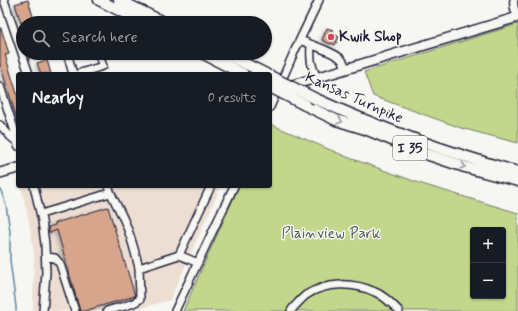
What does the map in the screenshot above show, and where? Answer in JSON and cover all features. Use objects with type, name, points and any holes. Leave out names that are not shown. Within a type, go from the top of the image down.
[{"type":"highway","points":[[99,0],[130,16]]},
{"type":"highway","points":[[119,0],[151,16]]},
{"type":"highway","points":[[216,60],[240,72]]},
{"type":"highway","points":[[238,60],[262,72]]},
{"type":"highway","name":"Kansas Turnpike","points":[[272,77],[316,99],[400,135],[478,161],[518,172]]},
{"type":"highway","name":"Kansas Turnpike","points":[[272,90],[336,120],[364,129],[422,153],[465,167],[518,181]]},
{"type":"main road","points":[[272,90],[317,78],[518,17]]},
{"type":"main road","points":[[2,172],[16,168]]},
{"type":"street","points":[[4,0],[16,36]]},
{"type":"street","points":[[272,90],[300,40],[319,0]]},
{"type":"street","points":[[514,0],[513,6],[518,17]]},
{"type":"street","points":[[300,40],[339,57],[346,69]]},
{"type":"street","points":[[311,45],[310,58],[317,78]]},
{"type":"street","points":[[24,60],[28,72]]},
{"type":"street","points":[[69,60],[72,72]]},
{"type":"street","points":[[83,72],[102,66],[101,60]]},
{"type":"street","points":[[0,86],[16,138]]},
{"type":"street","points":[[0,125],[16,143]]},
{"type":"street","points":[[34,188],[41,214],[46,257],[44,311]]},
{"type":"street","points":[[179,255],[210,188]]},
{"type":"street","points":[[175,311],[233,188]]},
{"type":"street","points":[[41,214],[109,190],[130,235],[139,268],[140,299],[138,302],[108,311]]},
{"type":"street","points":[[139,268],[179,255],[198,263]]},
{"type":"street","points":[[46,257],[55,258],[60,264],[75,311]]},
{"type":"street","points":[[291,311],[306,296],[322,288],[339,284],[354,285],[375,292],[388,300],[399,311]]},
{"type":"shaded area","points":[[21,188],[220,188],[170,300],[129,311],[33,311],[34,253]]},
{"type":"green space","points":[[518,24],[518,143],[461,128],[373,96],[364,72]]},
{"type":"green space","name":"Plainview Park","points":[[272,125],[347,157],[422,184],[518,213],[518,311],[183,311],[238,188],[272,188]]},
{"type":"building","points":[[28,0],[33,16],[19,16],[15,4]]},
{"type":"building","points":[[1,28],[9,54],[5,55],[16,91],[16,116],[0,64]]},
{"type":"building","points":[[327,28],[333,30],[332,33],[339,37],[335,45],[322,40]]},
{"type":"building","points":[[47,60],[50,72],[40,72],[37,63]]},
{"type":"building","points":[[108,207],[135,296],[80,311],[57,230],[49,233],[48,227],[55,225],[55,223]]},
{"type":"waterway","points":[[0,188],[6,205],[10,231],[10,260],[16,311]]},
{"type":"place","name":"Kwik Shop","points":[[331,37]]}]
